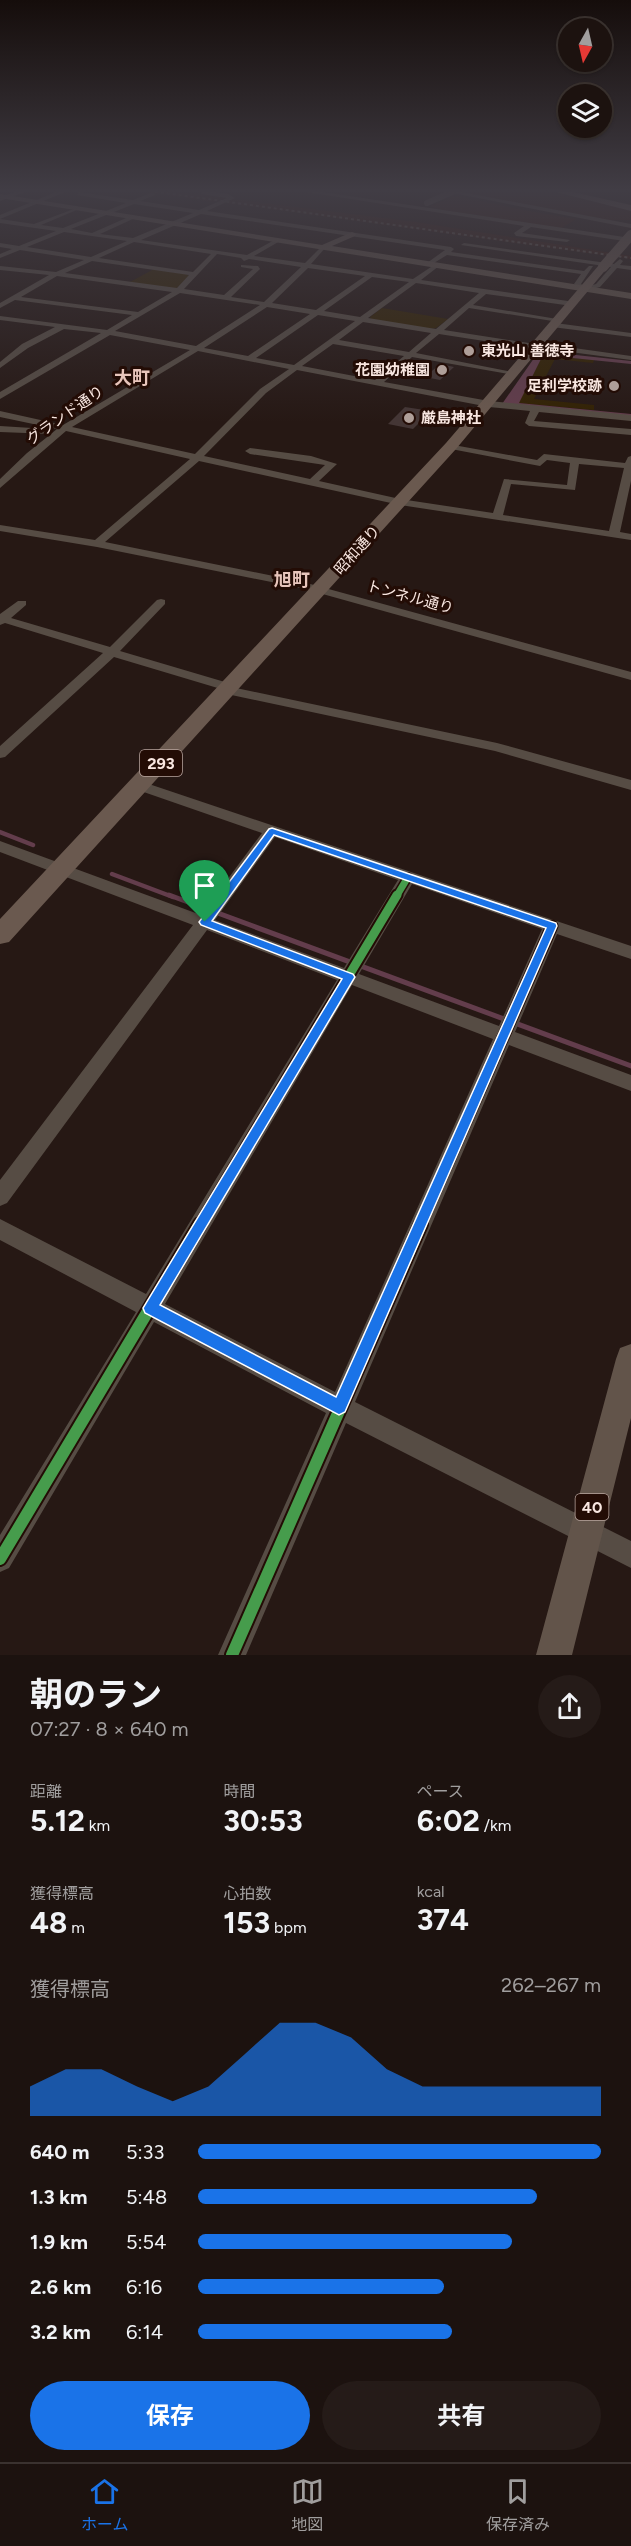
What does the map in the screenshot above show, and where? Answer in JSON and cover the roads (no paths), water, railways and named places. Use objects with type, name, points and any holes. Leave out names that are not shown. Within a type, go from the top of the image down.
[{"type":"highway","name":"昭和通り","points":[[0,935],[140,786],[489,404],[585,289],[598,267]]},
{"type":"main road","points":[[447,267],[631,296]]},
{"type":"main road","name":"40","points":[[554,1655],[631,1359]]},
{"type":"street","points":[[0,306],[71,267]]},
{"type":"street","points":[[151,267],[194,274]]},
{"type":"street","points":[[0,396],[178,291],[201,267]]},
{"type":"street","points":[[225,298],[258,268],[252,267]]},
{"type":"street","name":"グランド通り","points":[[0,485],[61,430],[198,349],[267,305],[284,291],[305,267]]},
{"type":"street","points":[[307,267],[572,304]]},
{"type":"street","points":[[98,544],[198,457],[263,391],[430,267]]},
{"type":"street","points":[[509,277],[520,267]]},
{"type":"street","points":[[546,267],[586,273]]},
{"type":"street","points":[[595,267],[586,273],[577,284],[585,289],[598,286],[615,267]]},
{"type":"street","points":[[0,268],[178,291],[537,346],[631,357]]},
{"type":"street","points":[[249,359],[370,276]]},
{"type":"street","points":[[377,383],[484,292]]},
{"type":"street","points":[[14,298],[139,314]]},
{"type":"street","points":[[467,306],[631,335]]},
{"type":"street","points":[[0,318],[108,332],[489,404],[631,418]]},
{"type":"street","points":[[0,366],[25,346],[63,326]]},
{"type":"street","points":[[605,354],[615,333]]},
{"type":"street","points":[[332,341],[514,373]]},
{"type":"street","points":[[536,408],[528,423],[631,432]]},
{"type":"street","points":[[0,414],[61,430],[198,457],[400,502],[631,537]]},
{"type":"street","points":[[0,429],[61,430]]},
{"type":"street","points":[[451,446],[540,463],[544,457],[630,462],[614,534]]},
{"type":"street","points":[[250,451],[332,464],[312,483]]},
{"type":"street","points":[[497,518],[507,481],[571,488],[575,460]]},
{"type":"street","name":"トンネル通り","points":[[0,528],[98,544],[320,590],[631,675]]},
{"type":"street","points":[[0,754],[113,651],[161,602]]},
{"type":"street","points":[[1,619],[22,603]]},
{"type":"street","points":[[1,619],[113,651],[229,689],[496,747],[631,785]]},
{"type":"street","points":[[140,786],[631,953]]},
{"type":"street","points":[[0,1196],[272,831]]},
{"type":"street","points":[[0,846],[631,1083]]},
{"type":"street","points":[[0,1559],[408,877]]},
{"type":"street","points":[[232,1655],[552,926]]},
{"type":"street","points":[[0,1229],[339,1407],[631,1555]]},
{"type":"waterway","points":[[0,832],[33,845]]},
{"type":"waterway","points":[[112,874],[173,897]]},
{"type":"waterway","points":[[169,895],[631,1066]]},
{"type":"place","name":"東光山 善徳寺","points":[[469,351]]},
{"type":"place","name":"花園幼稚園","points":[[442,370]]},
{"type":"place","name":"足利学校跡","points":[[614,386]]},
{"type":"place","name":"厳島神社","points":[[409,418]]},
{"type":"district","name":"大町","points":[[132,378]]},
{"type":"district","name":"旭町","points":[[292,580]]}]
